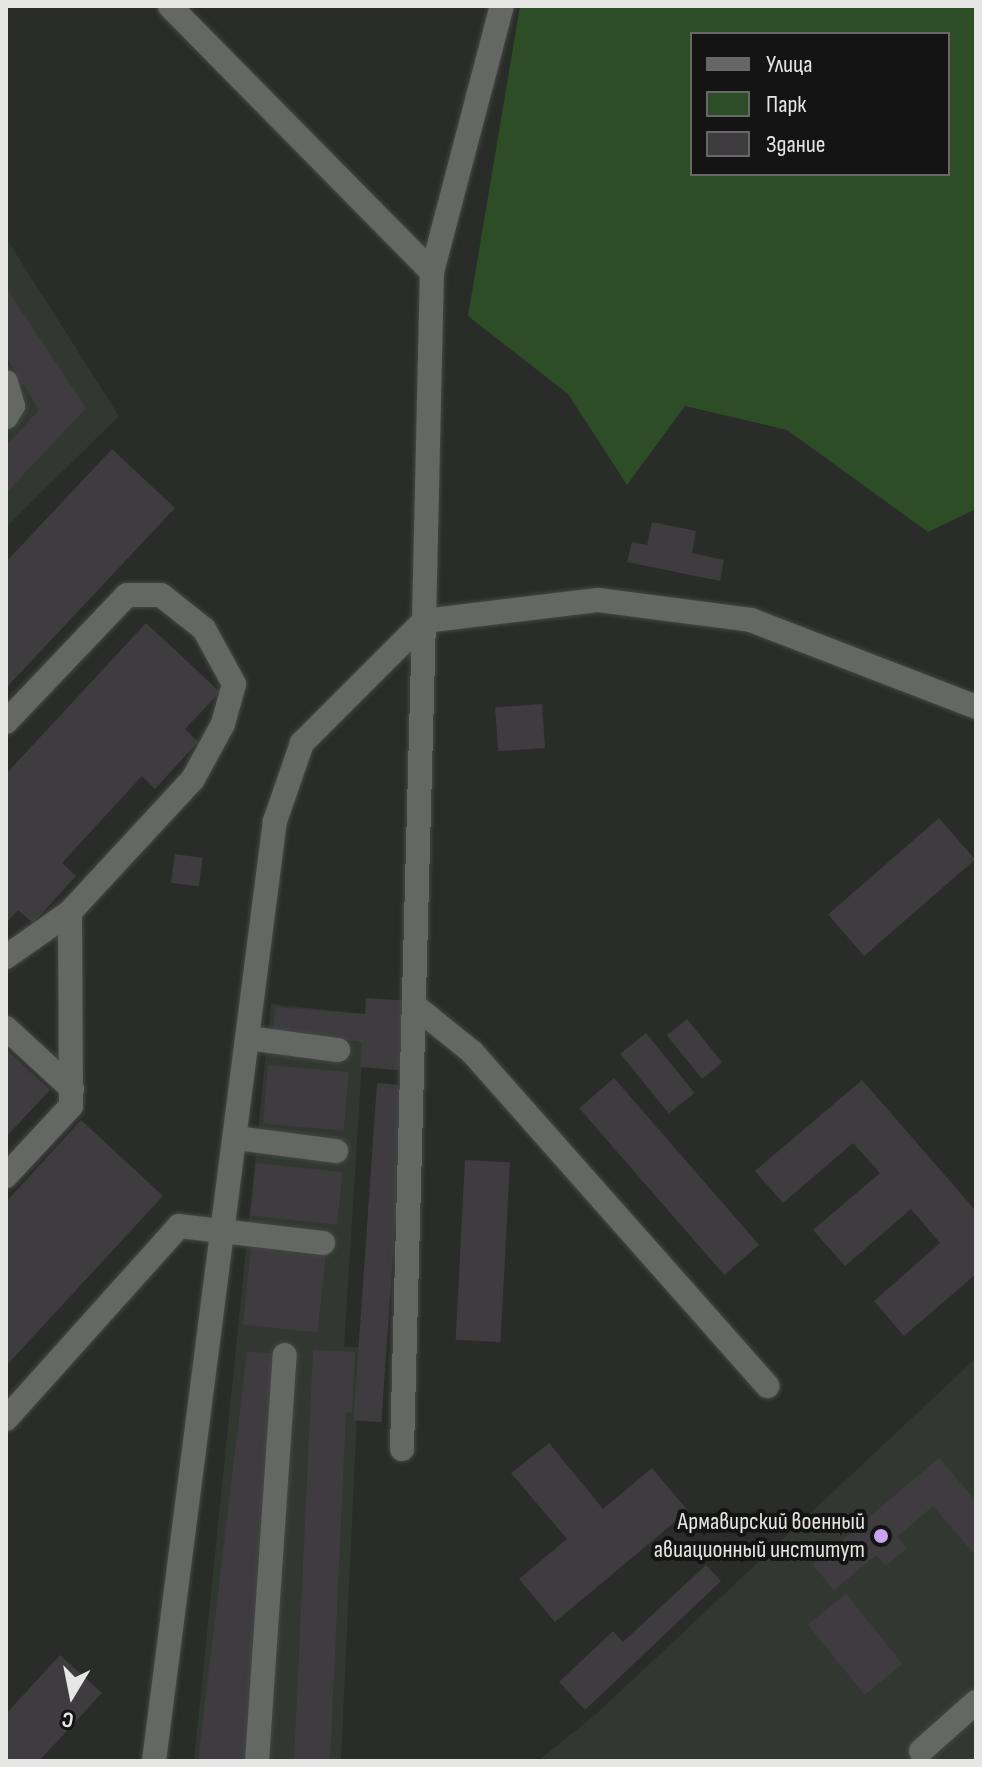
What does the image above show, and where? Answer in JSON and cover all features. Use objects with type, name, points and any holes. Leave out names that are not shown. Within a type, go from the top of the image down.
[{"type":"lane","points":[[170,6],[432,272]]},
{"type":"lane","points":[[402,1449],[432,272],[502,6]]},
{"type":"lane","points":[[6,382],[13,406],[6,417]]},
{"type":"lane","points":[[6,722],[127,595],[161,595],[204,629],[234,684],[223,724],[193,779],[70,912],[6,957]]},
{"type":"lane","points":[[154,1761],[275,821],[291,758],[424,621],[598,600],[751,620],[976,707]]},
{"type":"lane","points":[[6,1176],[71,1106],[70,912]]},
{"type":"lane","points":[[415,1006],[472,1052],[768,1386]]},
{"type":"lane","points":[[6,1028],[72,1089]]},
{"type":"lane","points":[[248,1038],[338,1050]]},
{"type":"lane","points":[[236,1138],[336,1151]]},
{"type":"lane","points":[[6,1419],[179,1226],[323,1243]]},
{"type":"lane","points":[[257,1761],[285,1355]]},
{"type":"lane","points":[[921,1751],[976,1702]]},
{"type":"shaded area","points":[[6,238],[119,416],[6,527]]},
{"type":"shaded area","points":[[271,1004],[365,1014],[344,1347],[360,1347],[341,1761],[194,1761]]},
{"type":"shaded area","name":"Армавирский военный авиационный институт","points":[[976,1358],[976,1761],[538,1761],[595,1715]]},
{"type":"green space","points":[[520,6],[976,6],[976,509],[928,532],[787,430],[685,406],[627,485],[568,394],[468,316]]},
{"type":"building","points":[[6,288],[86,408],[6,493],[6,446],[39,410],[6,356]]},
{"type":"building","points":[[112,449],[175,508],[6,688],[6,562]]},
{"type":"building","points":[[652,522],[696,531],[692,553],[724,560],[720,581],[627,562],[632,542],[647,545]]},
{"type":"building","points":[[146,623],[220,692],[185,729],[198,742],[155,789],[142,776],[62,863],[76,876],[33,923],[18,910],[6,923],[6,774]]},
{"type":"building","points":[[542,704],[545,748],[498,751],[495,707]]},
{"type":"building","points":[[939,818],[975,860],[864,956],[828,914]]},
{"type":"building","points":[[175,854],[203,858],[199,887],[171,883]]},
{"type":"building","points":[[366,998],[413,1001],[408,1071],[360,1067],[362,1042],[273,1035],[275,1007],[365,1014]]},
{"type":"building","points":[[687,1019],[722,1063],[702,1079],[667,1035]]},
{"type":"building","points":[[646,1033],[694,1093],[669,1114],[620,1054]]},
{"type":"building","points":[[6,1049],[50,1090],[6,1137]]},
{"type":"building","points":[[268,1065],[349,1072],[344,1131],[263,1124]]},
{"type":"building","points":[[614,1078],[759,1245],[724,1275],[579,1108]]},
{"type":"building","points":[[862,1080],[976,1211],[976,1274],[904,1336],[874,1301],[940,1243],[911,1209],[845,1266],[813,1230],[880,1173],[853,1143],[783,1203],[755,1171]]},
{"type":"building","points":[[377,1083],[405,1085],[381,1422],[353,1420]]},
{"type":"building","points":[[81,1120],[163,1196],[6,1366],[6,1202]]},
{"type":"building","points":[[465,1160],[510,1162],[501,1342],[456,1340]]},
{"type":"building","points":[[256,1163],[343,1172],[337,1225],[250,1216]]},
{"type":"building","points":[[251,1248],[326,1256],[318,1332],[243,1325]]},
{"type":"building","points":[[313,1350],[355,1352],[352,1413],[346,1412],[330,1761],[294,1761]]},
{"type":"building","points":[[247,1352],[275,1353],[245,1761],[198,1761]]},
{"type":"building","points":[[549,1443],[603,1509],[652,1468],[688,1511],[555,1622],[519,1579],[567,1539],[511,1473]]},
{"type":"building","points":[[939,1458],[976,1501],[976,1556],[933,1506],[897,1537],[907,1548],[886,1566],[876,1555],[834,1590],[813,1565]]},
{"type":"building","points":[[706,1565],[721,1581],[585,1710],[559,1682],[613,1631],[623,1642]]},
{"type":"building","points":[[846,1594],[903,1664],[865,1695],[808,1625]]},
{"type":"building","points":[[60,1655],[102,1693],[39,1761],[6,1761],[6,1714]]},
{"type":"place","name":"Армавирский военный авиационный институт","points":[[881,1536]]}]
